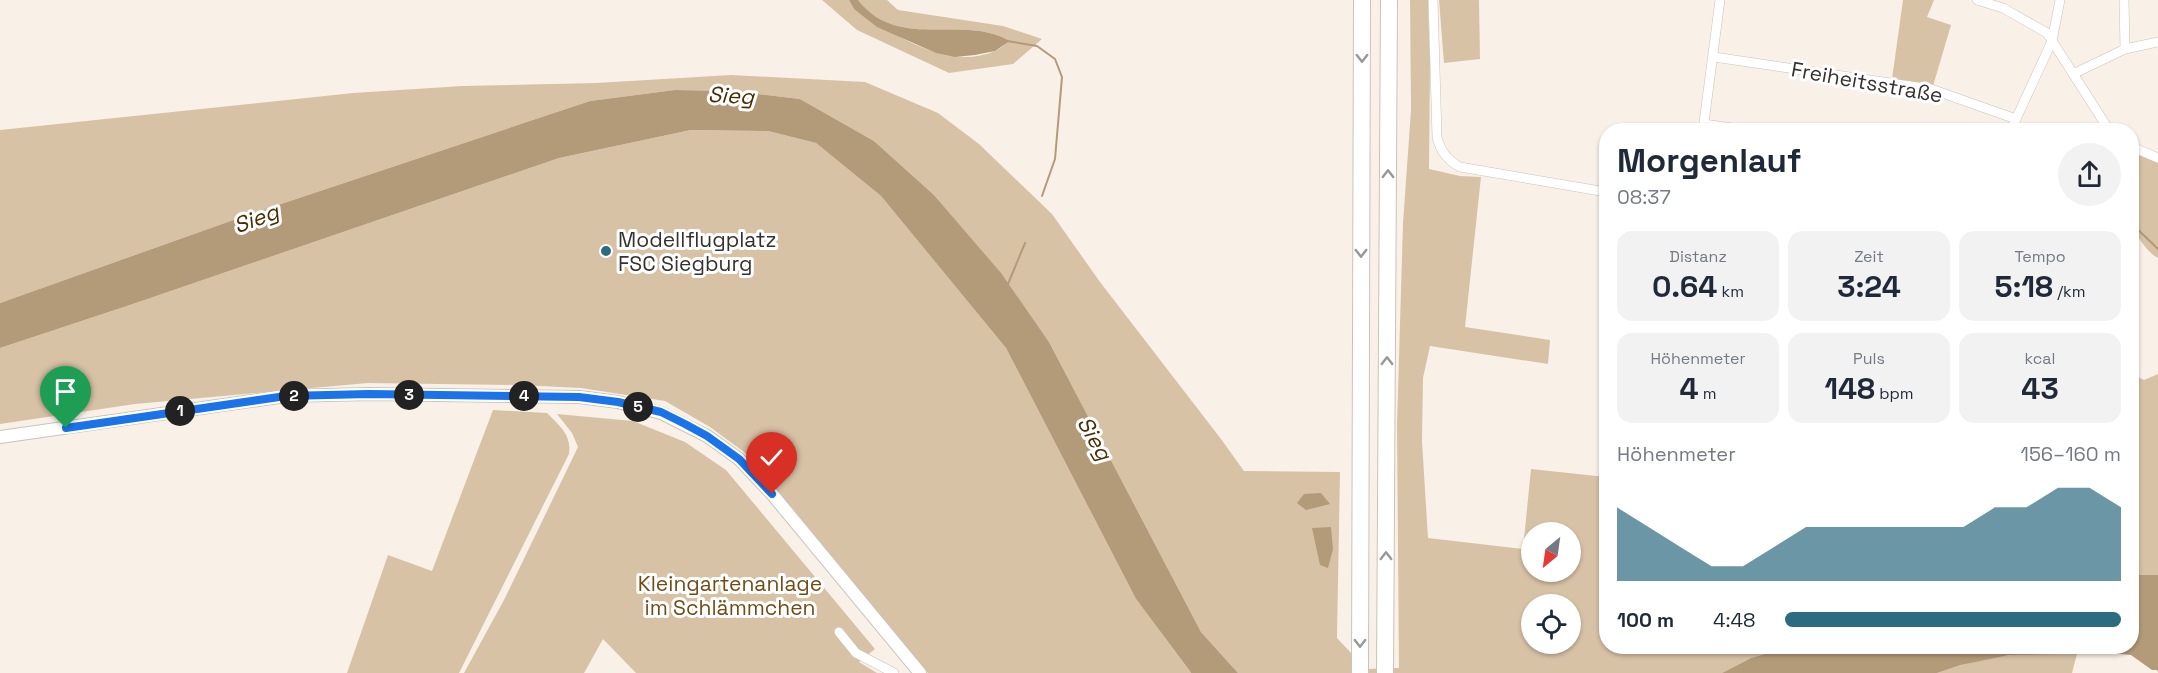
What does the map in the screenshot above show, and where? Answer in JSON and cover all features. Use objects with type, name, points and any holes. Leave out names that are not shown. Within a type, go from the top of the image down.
[{"type":"highway","points":[[1360,673],[1362,0]]},
{"type":"highway","points":[[1386,673],[1389,0]]},
{"type":"main road","points":[[0,437],[286,396],[369,394],[579,397],[618,402],[661,412],[707,436],[739,459],[772,494],[920,673]]},
{"type":"street","points":[[1433,0],[1437,137],[1446,158],[1460,167],[1599,191]]},
{"type":"street","points":[[1705,123],[1720,0]]},
{"type":"street","points":[[1977,0],[2004,4],[2047,33],[2104,123]]},
{"type":"street","points":[[2014,123],[2052,42],[2060,0]]},
{"type":"street","points":[[2124,0],[2125,49]]},
{"type":"street","points":[[2073,74],[2125,49],[2158,42]]},
{"type":"street","name":"Freiheitsstraße","points":[[1714,57],[1931,89],[2016,119]]},
{"type":"street","points":[[2139,150],[2158,158]]},
{"type":"street","points":[[839,632],[856,653],[894,673]]},
{"type":"green space","points":[[822,0],[849,0],[854,9],[903,38],[921,47],[958,57],[976,56],[995,51],[1010,41],[991,33],[971,30],[911,28],[892,24],[874,16],[858,0],[887,0],[898,10],[1003,26],[1042,39],[1013,64],[949,73],[857,30]]},
{"type":"green space","points":[[1410,0],[1428,0],[1429,169],[1460,176],[1481,177],[1465,327],[1550,340],[1548,364],[1430,346],[1423,378],[1422,441],[1428,538],[1521,549],[1521,582],[1581,582],[1581,522],[1526,522],[1531,469],[1599,476],[1599,654],[1765,654],[1751,658],[1722,673],[1238,673],[1201,632],[1049,342],[1001,274],[934,195],[874,141],[800,99],[731,91],[675,90],[590,101],[239,218],[0,303],[0,130],[353,93],[462,86],[596,83],[731,75],[865,82],[938,113],[979,144],[1052,214],[1100,282],[1244,471],[1340,472],[1337,638],[1366,669],[1399,668],[1397,425],[1403,223],[1411,110]]},
{"type":"green space","points":[[1439,0],[1479,0],[1480,59],[1444,63]]},
{"type":"green space","points":[[1903,0],[1934,0],[1927,17],[1951,25],[1933,86],[1892,79]]},
{"type":"green space","points":[[691,130],[768,131],[816,143],[881,196],[1006,348],[1136,599],[1191,673],[928,673],[744,452],[710,427],[665,401],[581,388],[368,383],[135,404],[0,424],[0,348],[559,158]]},
{"type":"green space","points":[[2139,153],[2158,162],[2158,258],[2139,239]]},
{"type":"green space","points":[[2158,374],[2158,575],[2139,575],[2139,378],[2144,380]]},
{"type":"green space","points":[[493,410],[547,413],[567,436],[569,454],[459,673],[347,673],[388,555],[432,571]]},
{"type":"green space","name":"Kleingartenanlage im Schlämmchen","points":[[557,414],[633,421],[685,442],[726,470],[875,649],[859,662],[877,673],[636,673],[603,639],[584,673],[464,673],[504,600],[578,447],[572,433]]},
{"type":"green space","points":[[2077,654],[2072,673],[1937,673],[1964,664],[2011,655]]},
{"type":"water","points":[[849,0],[858,0],[874,16],[892,24],[931,30],[971,30],[991,33],[1010,41],[995,51],[975,55],[955,57],[936,53],[877,27],[854,9]]},
{"type":"water","name":"Sieg","points":[[675,90],[731,91],[800,99],[874,141],[934,195],[1001,273],[1049,342],[1201,632],[1238,673],[1191,673],[1136,599],[1006,348],[881,196],[816,143],[768,131],[691,130],[559,158],[0,348],[0,303],[239,218],[590,101]]},
{"type":"water","points":[[1321,493],[1330,504],[1306,510],[1297,503],[1304,494]]},
{"type":"water","points":[[1331,527],[1333,549],[1328,568],[1320,565],[1312,528]]},
{"type":"water","points":[[2139,575],[2158,575],[2158,672],[2131,655],[2120,654],[2139,654]]},
{"type":"water","points":[[1765,654],[2052,654],[2009,655],[1961,665],[1937,673],[1722,673],[1751,658]]},
{"type":"waterway","points":[[1007,41],[1037,46],[1055,59],[1062,77],[1055,159],[1042,196]]},
{"type":"waterway","points":[[2139,231],[2158,249]]},
{"type":"waterway","points":[[1008,284],[1025,243]]},
{"type":"place","name":"Modellflugplatz FSC Siegburg","points":[[606,251]]},
{"type":"route","points":[[66,428],[286,396],[369,394],[579,397],[618,402],[661,412],[685,424],[707,436],[739,459],[772,494]]}]
